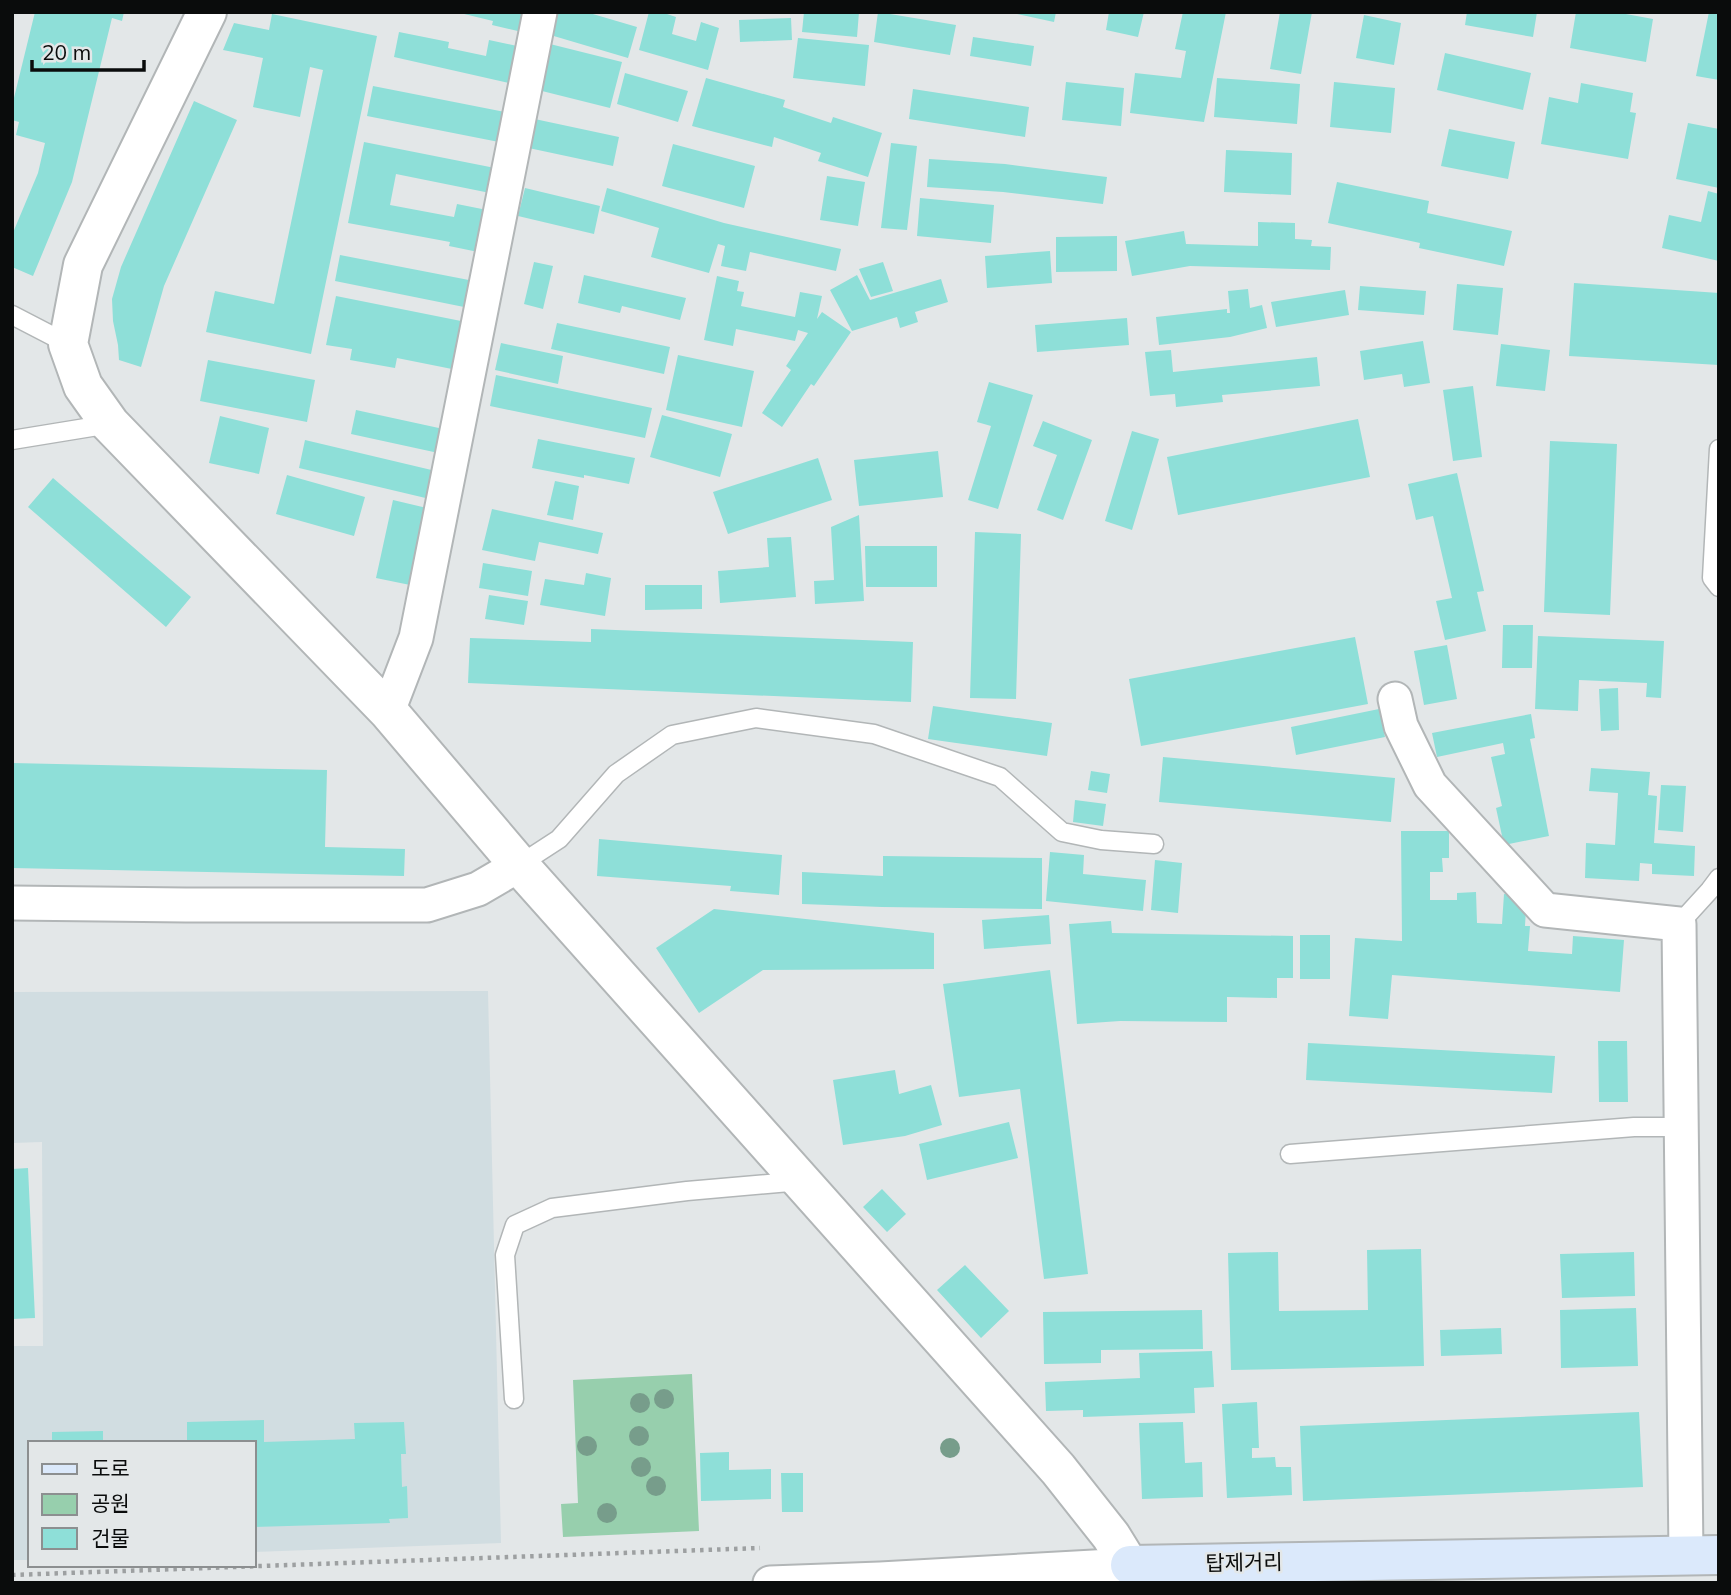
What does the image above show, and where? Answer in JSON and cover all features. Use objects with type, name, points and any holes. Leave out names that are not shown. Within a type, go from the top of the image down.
[{"type":"main road","name":"탑제거리","points":[[1135,1574],[1629,1570],[1702,1555]]},
{"type":"street","points":[[207,12],[83,265],[68,344],[83,386],[110,424],[388,711],[519,865],[1058,1469],[1111,1536],[1135,1574]]},
{"type":"street","points":[[388,711],[416,638],[540,12]]},
{"type":"street","points":[[1395,699],[1401,726],[1430,785],[1545,910],[1679,924],[1682,1127],[1702,1555]]},
{"type":"street","points":[[12,903],[427,905],[478,889],[519,865]]},
{"type":"street","name":"탑제거리","points":[[770,1583],[1135,1574]]},
{"type":"lane","points":[[12,315],[68,344]]},
{"type":"lane","points":[[12,440],[110,424]]},
{"type":"lane","points":[[1718,449],[1713,578],[1719,587]]},
{"type":"lane","points":[[519,865],[559,839],[616,774],[672,736],[756,718],[874,734],[1000,777],[1062,832],[1101,840],[1154,844]]},
{"type":"lane","points":[[1679,924],[1719,877]]},
{"type":"lane","points":[[1290,1154],[1634,1127],[1682,1127]]},
{"type":"lane","points":[[514,1399],[505,1255],[515,1226],[552,1208],[687,1191],[801,1181]]},
{"type":"shaded area","points":[[488,991],[501,1543],[256,1552],[256,1441],[28,1441],[28,1560],[12,1560],[12,1346],[43,1346],[42,1142],[12,1143],[12,992]]},
{"type":"green space","points":[[692,1374],[699,1531],[563,1537],[561,1504],[578,1503],[573,1380]]},
{"type":"building","points":[[35,12],[124,12],[122,21],[112,18],[72,182],[33,276],[12,267],[12,235],[38,173],[45,143],[16,135],[19,122],[12,120],[12,106]]},
{"type":"building","points":[[456,12],[535,12],[531,34],[492,25],[493,21]]},
{"type":"building","points":[[553,12],[586,12],[637,27],[628,58],[547,34]]},
{"type":"building","points":[[649,12],[661,12],[676,17],[672,34],[696,41],[701,22],[719,28],[708,70],[639,50]]},
{"type":"building","points":[[804,12],[859,12],[857,37],[802,32]]},
{"type":"building","points":[[878,12],[956,25],[950,55],[874,42]]},
{"type":"building","points":[[1012,12],[1056,12],[1054,22]]},
{"type":"building","points":[[1109,12],[1144,12],[1138,37],[1106,30]]},
{"type":"building","points":[[1183,12],[1226,12],[1204,122],[1130,113],[1135,73],[1181,78],[1186,51],[1175,49]]},
{"type":"building","points":[[1280,12],[1312,12],[1301,74],[1270,69]]},
{"type":"building","points":[[1467,12],[1537,12],[1533,37],[1465,25]]},
{"type":"building","points":[[1576,12],[1615,12],[1653,19],[1646,62],[1570,48]]},
{"type":"building","points":[[1709,12],[1719,12],[1719,80],[1696,76]]},
{"type":"building","points":[[272,14],[377,36],[311,354],[206,332],[215,291],[274,304],[323,70],[310,67],[300,117],[253,107],[263,58],[223,50],[234,23],[269,30]]},
{"type":"building","points":[[1364,15],[1401,23],[1394,65],[1356,58]]},
{"type":"building","points":[[791,18],[792,40],[740,42],[739,20]]},
{"type":"building","points":[[399,32],[449,42],[448,48],[486,56],[489,40],[526,48],[518,85],[394,57]]},
{"type":"building","points":[[973,37],[1034,46],[1031,66],[970,56]]},
{"type":"building","points":[[798,38],[869,45],[865,86],[793,78]]},
{"type":"building","points":[[542,42],[622,62],[610,108],[530,88]]},
{"type":"building","points":[[1445,53],[1531,73],[1523,110],[1437,90]]},
{"type":"building","points":[[625,73],[688,91],[678,122],[617,104]]},
{"type":"building","points":[[706,78],[785,100],[783,107],[831,123],[833,117],[882,133],[868,177],[818,161],[821,153],[774,137],[772,147],[692,126]]},
{"type":"building","points":[[1217,78],[1300,84],[1297,124],[1214,117]]},
{"type":"building","points":[[1066,82],[1124,88],[1121,126],[1062,120]]},
{"type":"building","points":[[1334,82],[1395,88],[1391,133],[1330,127]]},
{"type":"building","points":[[1581,83],[1633,93],[1630,112],[1636,113],[1628,159],[1541,144],[1549,97],[1578,103]]},
{"type":"building","points":[[373,86],[510,113],[504,143],[367,116]]},
{"type":"building","points":[[913,89],[1029,107],[1025,137],[909,119]]},
{"type":"building","points":[[194,101],[237,120],[164,286],[141,367],[119,360],[112,299],[121,267]]},
{"type":"building","points":[[530,118],[619,137],[613,166],[524,147]]},
{"type":"building","points":[[1688,123],[1719,129],[1719,188],[1676,179]]},
{"type":"building","points":[[1449,129],[1515,142],[1508,179],[1441,166]]},
{"type":"building","points":[[364,142],[500,169],[495,194],[396,174],[390,205],[454,217],[457,204],[492,211],[483,253],[449,246],[450,242],[348,223]]},
{"type":"building","points":[[891,143],[917,146],[907,230],[881,228]]},
{"type":"building","points":[[673,144],[755,166],[744,208],[662,186]]},
{"type":"building","points":[[1226,150],[1292,153],[1291,195],[1224,192]]},
{"type":"building","points":[[929,159],[1005,164],[1107,177],[1103,204],[1003,192],[927,187]]},
{"type":"building","points":[[827,176],[865,182],[858,226],[820,220]]},
{"type":"building","points":[[1337,182],[1429,201],[1427,213],[1512,231],[1504,266],[1419,248],[1420,243],[1328,223]]},
{"type":"building","points":[[525,188],[600,206],[594,234],[518,216]]},
{"type":"building","points":[[607,188],[724,223],[841,249],[836,271],[750,252],[746,271],[721,266],[725,246],[718,244],[709,273],[651,257],[659,228],[601,211]]},
{"type":"building","points":[[1708,191],[1719,194],[1719,261],[1662,248],[1669,215],[1701,222]]},
{"type":"building","points":[[920,198],[994,205],[991,243],[917,236]]},
{"type":"building","points":[[1258,222],[1295,223],[1295,239],[1312,240],[1311,246],[1331,247],[1330,270],[1190,266],[1132,276],[1125,241],[1184,231],[1186,244],[1258,246]]},
{"type":"building","points":[[1117,236],[1117,271],[1056,272],[1056,237]]},
{"type":"building","points":[[1050,251],[1052,283],[987,288],[985,256]]},
{"type":"building","points":[[340,255],[474,281],[469,308],[335,281]]},
{"type":"building","points":[[534,262],[553,266],[543,309],[524,304]]},
{"type":"building","points":[[883,262],[893,291],[871,297],[859,269]]},
{"type":"building","points":[[584,275],[686,298],[680,320],[622,306],[620,313],[578,303]]},
{"type":"building","points":[[857,275],[870,300],[941,279],[948,302],[915,312],[918,322],[900,328],[897,317],[852,331],[830,290]]},
{"type":"building","points":[[717,276],[739,281],[737,291],[744,292],[741,306],[795,317],[800,292],[822,296],[817,319],[822,312],[851,332],[782,427],[762,413],[791,370],[786,366],[808,333],[798,330],[795,341],[736,329],[733,346],[704,340]]},
{"type":"building","points":[[1574,283],[1719,293],[1719,365],[1569,356]]},
{"type":"building","points":[[1457,284],[1503,288],[1498,335],[1453,330]]},
{"type":"building","points":[[1360,286],[1426,291],[1424,315],[1358,310]]},
{"type":"building","points":[[1248,289],[1250,308],[1262,305],[1267,328],[1230,337],[1159,345],[1156,317],[1227,309],[1227,313],[1230,313],[1228,291]]},
{"type":"building","points":[[1345,290],[1349,315],[1276,327],[1271,302]]},
{"type":"building","points":[[336,296],[466,322],[457,370],[397,358],[395,368],[350,360],[352,349],[326,345]]},
{"type":"building","points":[[1127,318],[1129,345],[1037,352],[1035,325]]},
{"type":"building","points":[[557,323],[670,347],[664,374],[551,349]]},
{"type":"building","points":[[1423,341],[1430,383],[1404,387],[1402,374],[1364,380],[1360,351]]},
{"type":"building","points":[[501,343],[563,356],[558,384],[495,370]]},
{"type":"building","points":[[1501,344],[1550,350],[1545,391],[1496,386]]},
{"type":"building","points":[[1171,350],[1173,372],[1317,357],[1320,386],[1222,395],[1223,402],[1176,407],[1175,394],[1150,396],[1145,352]]},
{"type":"building","points":[[678,355],[754,371],[742,427],[666,410]]},
{"type":"building","points":[[208,360],[315,380],[307,422],[200,401]]},
{"type":"building","points":[[496,375],[652,408],[645,438],[490,406]]},
{"type":"building","points":[[989,382],[1033,395],[998,509],[968,500],[991,426],[977,422]]},
{"type":"building","points":[[1473,386],[1482,457],[1453,461],[1443,390]]},
{"type":"building","points":[[356,410],[448,430],[443,454],[351,434]]},
{"type":"building","points":[[662,415],[732,434],[720,477],[650,457]]},
{"type":"building","points":[[220,416],[269,428],[259,474],[209,463]]},
{"type":"building","points":[[1358,419],[1370,477],[1178,515],[1167,457]]},
{"type":"building","points":[[1043,421],[1092,440],[1063,520],[1037,510],[1057,455],[1033,446]]},
{"type":"building","points":[[1132,431],[1159,439],[1132,530],[1105,521]]},
{"type":"building","points":[[538,439],[635,458],[629,484],[532,468]]},
{"type":"building","points":[[305,440],[440,472],[434,500],[299,468]]},
{"type":"building","points":[[1550,441],[1617,444],[1610,615],[1544,612]]},
{"type":"building","points":[[938,451],[943,497],[859,506],[854,460]]},
{"type":"building","points":[[818,458],[832,500],[728,534],[713,492]]},
{"type":"building","points":[[1457,473],[1484,591],[1477,592],[1486,631],[1445,640],[1436,601],[1452,598],[1433,516],[1416,520],[1408,484]]},
{"type":"building","points":[[287,475],[365,497],[354,536],[276,514]]},
{"type":"building","points":[[53,478],[191,597],[166,627],[28,507]]},
{"type":"building","points":[[555,481],[579,486],[573,520],[547,515]]},
{"type":"building","points":[[393,500],[431,509],[415,586],[376,578]]},
{"type":"building","points":[[492,509],[603,533],[598,554],[539,542],[535,561],[482,550]]},
{"type":"building","points":[[859,515],[864,601],[815,604],[814,581],[834,580],[831,527]]},
{"type":"building","points":[[975,532],[1021,534],[1016,699],[970,698]]},
{"type":"building","points":[[791,537],[796,597],[720,603],[718,571],[769,567],[767,538]]},
{"type":"building","points":[[865,546],[937,546],[937,587],[866,587]]},
{"type":"building","points":[[483,563],[532,571],[528,596],[479,588]]},
{"type":"building","points":[[586,573],[611,578],[605,616],[540,605],[545,579],[584,585]]},
{"type":"building","points":[[645,585],[702,585],[702,609],[645,610]]},
{"type":"building","points":[[489,595],[528,601],[524,625],[485,619]]},
{"type":"building","points":[[1503,625],[1533,625],[1532,668],[1502,668]]},
{"type":"building","points":[[591,629],[913,642],[911,702],[468,683],[470,638],[591,642]]},
{"type":"building","points":[[1538,636],[1664,641],[1661,698],[1646,697],[1647,683],[1579,680],[1578,711],[1535,709]]},
{"type":"building","points":[[1355,637],[1368,704],[1141,746],[1129,679]]},
{"type":"building","points":[[1447,645],[1457,699],[1424,705],[1414,651]]},
{"type":"building","points":[[1618,688],[1619,730],[1601,731],[1599,689]]},
{"type":"building","points":[[933,706],[1052,723],[1047,756],[928,739]]},
{"type":"building","points":[[1379,709],[1385,737],[1296,755],[1291,727]]},
{"type":"building","points":[[1531,714],[1535,738],[1530,739],[1549,836],[1504,845],[1496,808],[1502,806],[1491,757],[1505,754],[1503,743],[1437,757],[1432,733]]},
{"type":"building","points":[[1163,757],[1395,778],[1391,822],[1159,802]]},
{"type":"building","points":[[12,763],[327,770],[325,847],[405,849],[404,876],[12,868]]},
{"type":"building","points":[[1591,768],[1650,772],[1648,795],[1657,796],[1654,843],[1695,846],[1694,876],[1652,874],[1652,864],[1640,863],[1639,881],[1585,878],[1586,843],[1615,845],[1618,793],[1589,791]]},
{"type":"building","points":[[1091,771],[1110,774],[1107,793],[1088,790]]},
{"type":"building","points":[[1661,785],[1686,786],[1683,832],[1658,830]]},
{"type":"building","points":[[1075,800],[1106,804],[1103,826],[1073,822]]},
{"type":"building","points":[[1401,831],[1449,831],[1449,858],[1442,858],[1443,872],[1430,872],[1430,900],[1457,900],[1457,893],[1476,892],[1477,923],[1502,924],[1504,894],[1517,895],[1526,909],[1525,926],[1530,926],[1528,951],[1572,954],[1573,936],[1624,940],[1620,992],[1392,975],[1388,1019],[1349,1016],[1355,938],[1402,941]]},
{"type":"building","points":[[599,839],[782,855],[779,895],[730,891],[731,886],[597,876]]},
{"type":"building","points":[[1050,852],[1084,855],[1083,874],[1146,880],[1143,911],[1046,901]]},
{"type":"building","points":[[883,856],[1042,858],[1042,909],[802,904],[802,872],[883,876]]},
{"type":"building","points":[[1155,860],[1182,863],[1178,913],[1151,910]]},
{"type":"building","points":[[714,909],[934,933],[934,969],[763,970],[699,1013],[656,948]]},
{"type":"building","points":[[1049,915],[1051,944],[984,949],[982,920]]},
{"type":"building","points":[[1111,921],[1112,933],[1293,936],[1293,978],[1277,978],[1277,998],[1227,997],[1227,1022],[1120,1021],[1077,1024],[1069,924]]},
{"type":"building","points":[[1300,935],[1330,935],[1330,979],[1300,979]]},
{"type":"building","points":[[1050,970],[1088,1274],[1044,1279],[1020,1089],[959,1097],[943,984]]},
{"type":"building","points":[[1598,1041],[1627,1041],[1628,1102],[1599,1102]]},
{"type":"building","points":[[1308,1043],[1555,1056],[1552,1093],[1306,1080]]},
{"type":"building","points":[[895,1070],[899,1094],[931,1085],[942,1125],[905,1136],[843,1145],[833,1080]]},
{"type":"building","points":[[1009,1122],[1018,1158],[927,1180],[919,1144]]},
{"type":"building","points":[[28,1168],[35,1318],[12,1319],[12,1169]]},
{"type":"building","points":[[882,1189],[906,1214],[887,1232],[863,1207]]},
{"type":"building","points":[[1421,1249],[1424,1366],[1231,1370],[1228,1253],[1278,1252],[1279,1311],[1368,1310],[1367,1250]]},
{"type":"building","points":[[1634,1252],[1635,1296],[1562,1298],[1560,1254]]},
{"type":"building","points":[[965,1265],[1009,1311],[981,1338],[937,1290]]},
{"type":"building","points":[[1636,1308],[1638,1366],[1561,1368],[1560,1310]]},
{"type":"building","points":[[1202,1310],[1203,1349],[1101,1350],[1101,1363],[1044,1364],[1043,1312]]},
{"type":"building","points":[[1501,1328],[1502,1354],[1441,1356],[1440,1330]]},
{"type":"building","points":[[1212,1351],[1214,1387],[1194,1388],[1195,1413],[1083,1417],[1083,1410],[1046,1411],[1045,1382],[1140,1378],[1139,1353]]},
{"type":"building","points":[[1257,1402],[1259,1448],[1252,1448],[1252,1458],[1275,1457],[1276,1467],[1291,1467],[1292,1495],[1227,1498],[1222,1404]]},
{"type":"building","points":[[1639,1412],[1643,1487],[1303,1501],[1300,1426]]},
{"type":"building","points":[[264,1420],[264,1442],[355,1439],[354,1423],[404,1422],[406,1454],[401,1454],[402,1487],[407,1486],[408,1518],[389,1519],[390,1523],[256,1527],[256,1441],[187,1441],[187,1422]]},
{"type":"building","points":[[1183,1422],[1185,1463],[1202,1462],[1203,1497],[1142,1499],[1139,1423]]},
{"type":"building","points":[[103,1431],[103,1441],[52,1441],[52,1432]]},
{"type":"building","points":[[729,1452],[729,1470],[771,1469],[771,1499],[701,1501],[700,1453]]},
{"type":"building","points":[[781,1473],[803,1473],[803,1512],[782,1512]]}]
